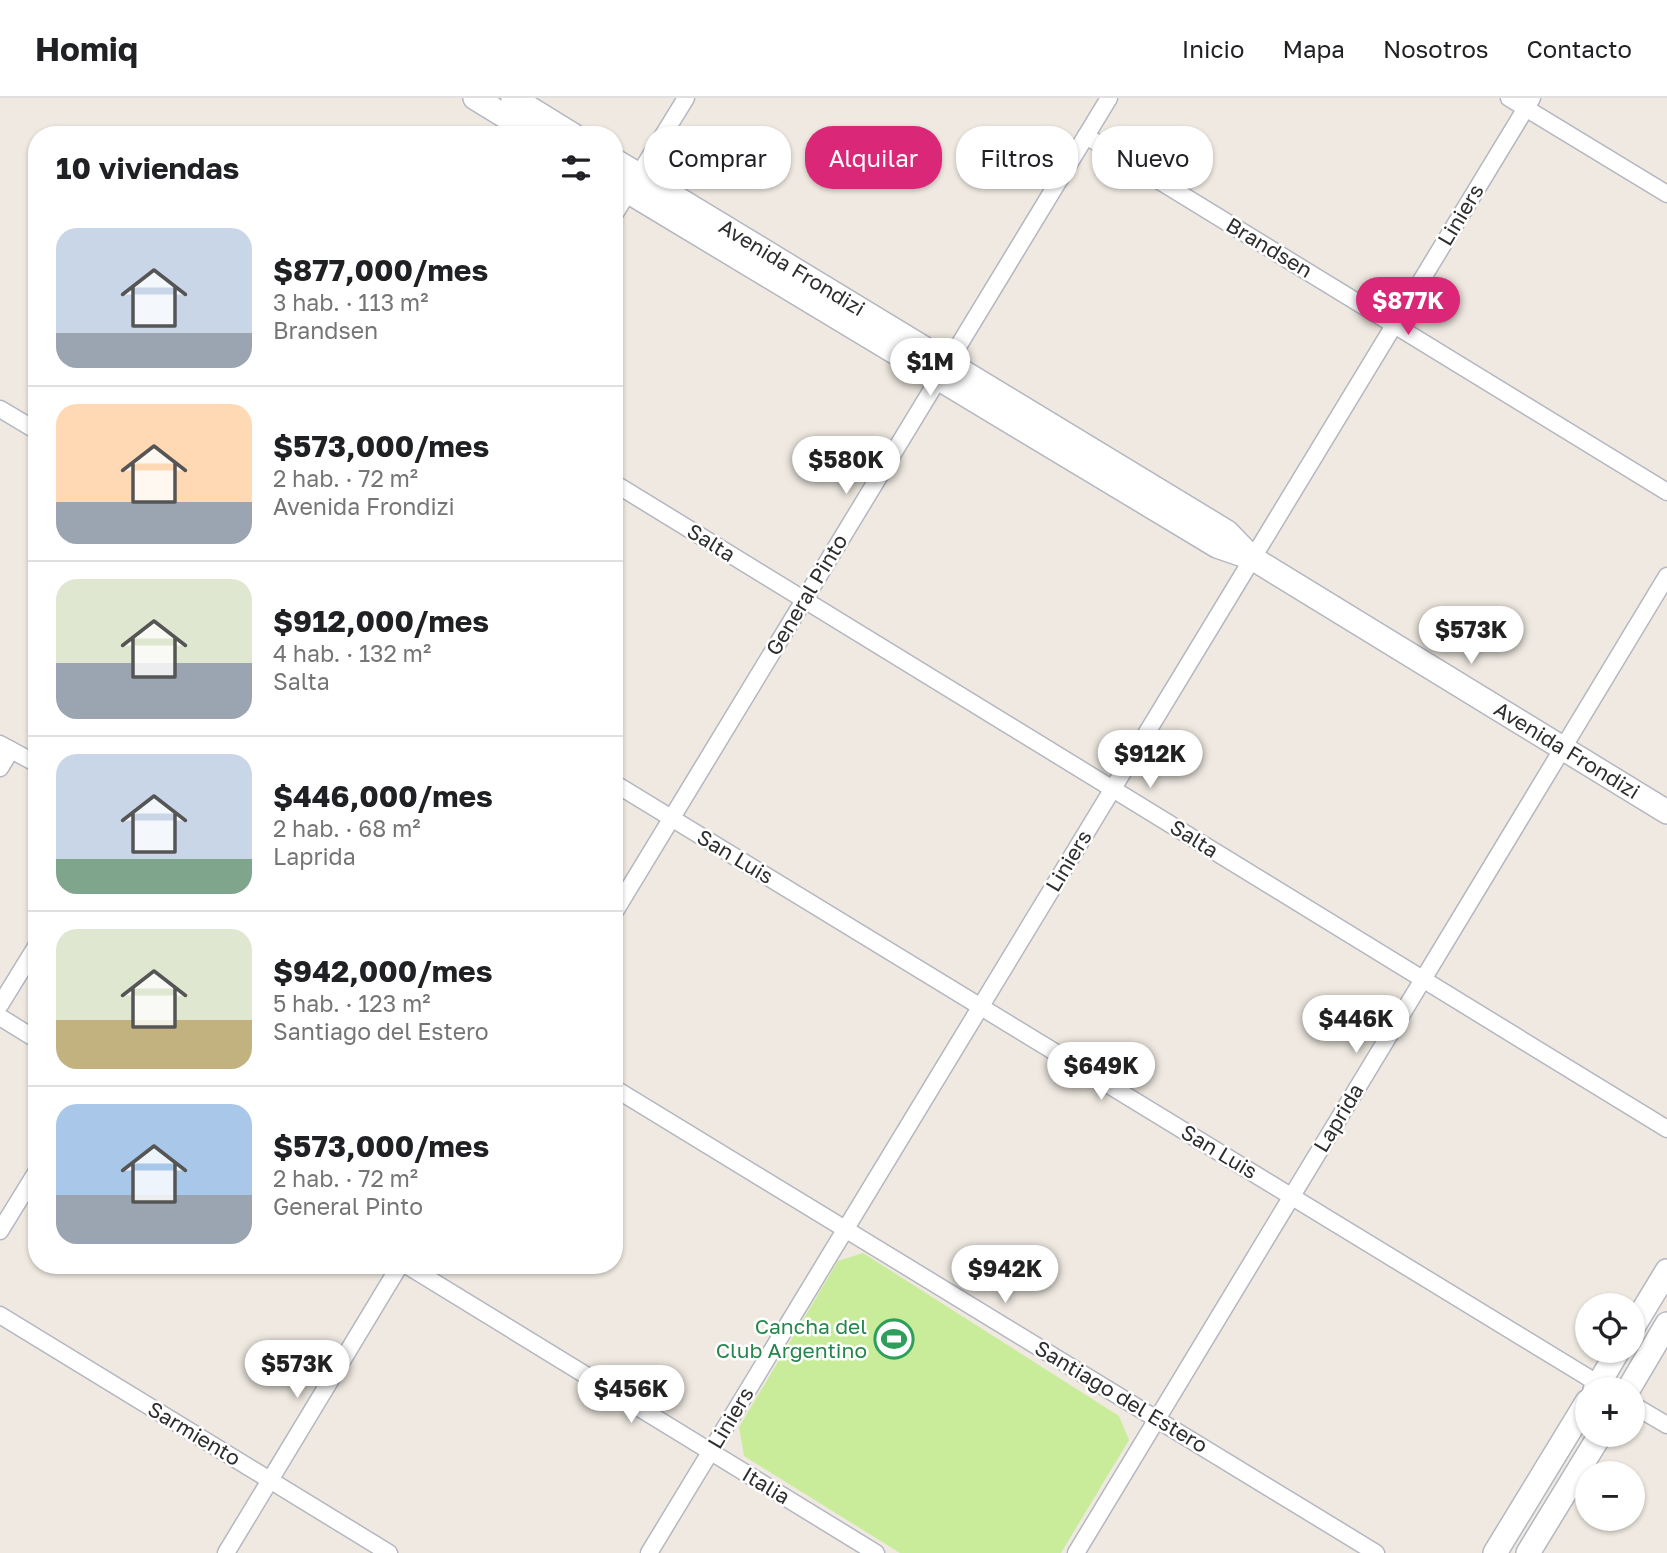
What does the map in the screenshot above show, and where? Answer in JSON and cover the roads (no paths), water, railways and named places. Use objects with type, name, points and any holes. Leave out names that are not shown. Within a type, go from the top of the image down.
[{"type":"street","points":[[475,98],[521,126]]},
{"type":"street","points":[[513,98],[558,126]]},
{"type":"street","points":[[627,183],[686,98]]},
{"type":"street","name":"General Pinto","points":[[623,899],[1110,98]]},
{"type":"street","points":[[1508,98],[1529,103],[1667,194]]},
{"type":"street","name":"Liniers","points":[[649,1553],[1529,103]]},
{"type":"street","name":"Brandsen","points":[[1086,136],[1667,492]]},
{"type":"street","name":"Avenida Frondizi","points":[[627,183],[943,370],[1227,532],[1252,558],[1667,812]]},
{"type":"street","points":[[0,409],[28,426]]},
{"type":"street","name":"Salta","points":[[623,489],[1667,1129]]},
{"type":"street","name":"Laprida","points":[[1076,1553],[1667,576]]},
{"type":"street","points":[[0,768],[5,747],[28,759]]},
{"type":"street","name":"San Luis","points":[[623,789],[1292,1197],[1575,1377]]},
{"type":"street","points":[[0,1005],[28,959]]},
{"type":"street","points":[[0,1017],[28,1034]]},
{"type":"street","name":"Santiago del Estero","points":[[623,1093],[1376,1553]]},
{"type":"street","points":[[0,1231],[28,1186]]},
{"type":"street","points":[[1645,1307],[1667,1271]]},
{"type":"street","points":[[226,1553],[395,1274]]},
{"type":"street","name":"Italia","points":[[421,1274],[876,1553]]},
{"type":"street","name":"Sarmiento","points":[[0,1315],[389,1553]]},
{"type":"street","points":[[1636,1377],[1667,1324]]},
{"type":"street","points":[[1645,1412],[1667,1425]]},
{"type":"street","points":[[1495,1553],[1575,1426]]},
{"type":"street","points":[[1528,1553],[1593,1447]]},
{"type":"place","name":"Cancha del Club Argentino","points":[[894,1339]]}]
